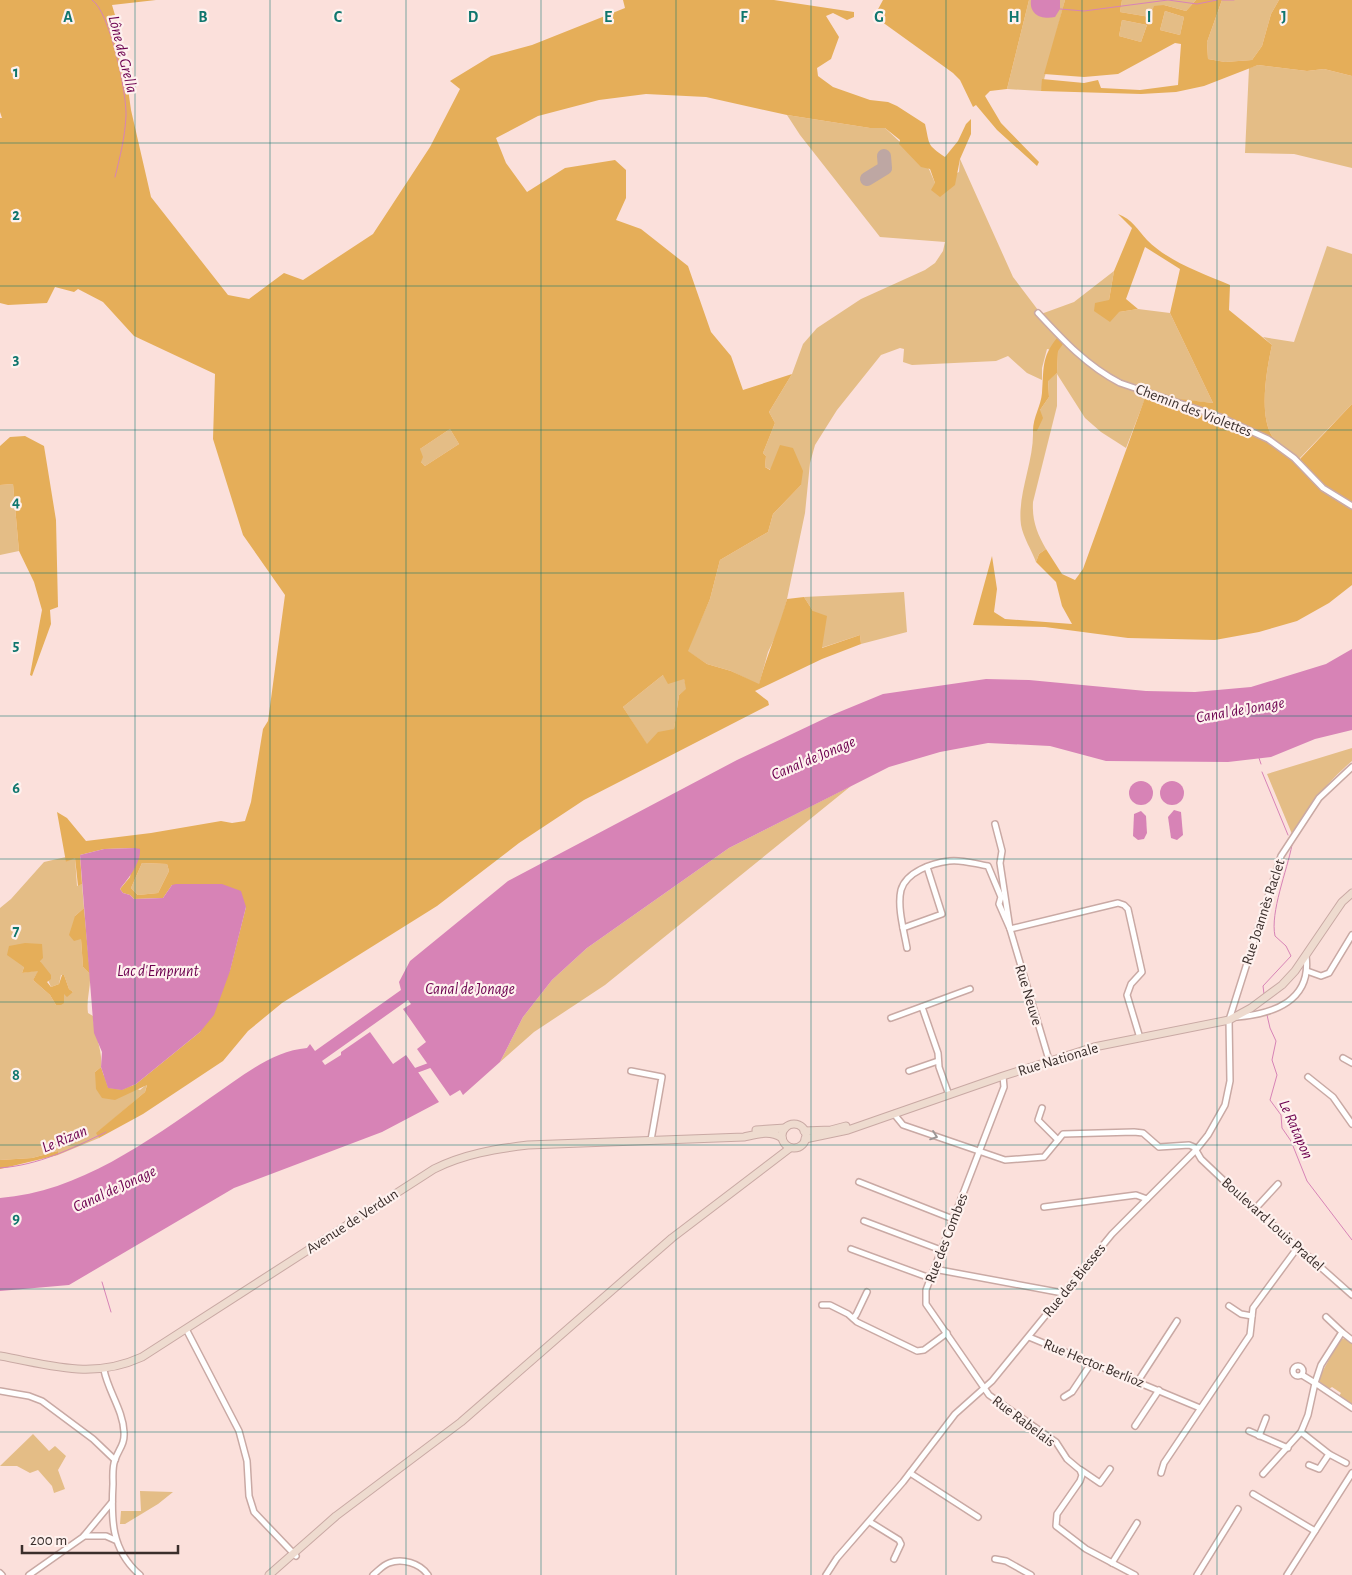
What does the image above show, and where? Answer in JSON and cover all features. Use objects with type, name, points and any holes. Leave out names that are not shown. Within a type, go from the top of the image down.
[{"type":"main road","name":"Rue Nationale","points":[[806,1139],[832,1135],[1049,1060],[1094,1047],[1232,1018],[1276,990],[1306,956],[1342,902],[1352,893]]},
{"type":"main road","name":"Rue Nationale","points":[[804,1131],[830,1130],[885,1117]]},
{"type":"main road","points":[[269,1575],[336,1516],[461,1422],[672,1238],[766,1165],[780,1152],[786,1143],[785,1128],[796,1125],[804,1131],[806,1139],[800,1147],[786,1143]]},
{"type":"main road","name":"Avenue de Verdun","points":[[0,1356],[74,1370],[104,1370],[142,1357],[339,1229],[449,1162],[495,1149],[528,1145],[729,1136],[764,1128],[785,1128]]},
{"type":"main road","name":"Avenue de Verdun","points":[[729,1136],[744,1138],[771,1133],[786,1143]]},
{"type":"street","name":"Chemin des Violettes","points":[[1038,313],[1072,350],[1108,377],[1120,383],[1220,417],[1268,439],[1294,458],[1323,488],[1352,506]]},
{"type":"street","name":"Rue Joannès Raclet","points":[[1232,1018],[1281,856],[1319,798],[1352,767]]},
{"type":"street","name":"Rue Neuve","points":[[995,824],[1002,851],[1000,863],[1010,929]]},
{"type":"street","name":"Rue Neuve","points":[[927,867],[949,861],[988,866],[1001,897],[999,904],[1010,929],[1049,1060]]},
{"type":"street","points":[[903,928],[942,914],[927,867],[910,875],[902,889],[903,928],[907,948]]},
{"type":"street","points":[[1010,929],[1118,903],[1124,905],[1128,909],[1142,972],[1131,984],[1127,994],[1140,1038]]},
{"type":"street","points":[[1307,971],[1321,976],[1329,973],[1352,935]]},
{"type":"street","name":"Rue Nationale","points":[[1232,1018],[1256,1015],[1286,1005],[1294,998],[1307,971],[1306,956]]},
{"type":"street","points":[[891,1018],[970,989]]},
{"type":"street","points":[[922,1007],[938,1052],[938,1061],[949,1095]]},
{"type":"street","name":"Rue des Biesses","points":[[826,1575],[837,1558],[910,1474],[950,1420],[984,1388],[1029,1337],[1112,1234],[1196,1150],[1217,1121],[1228,1091],[1232,1018]]},
{"type":"street","points":[[1343,1058],[1352,1063]]},
{"type":"street","points":[[908,1071],[938,1061]]},
{"type":"street","points":[[631,1071],[662,1077],[651,1140]]},
{"type":"street","name":"Rue des Combes","points":[[984,1388],[926,1304],[924,1297],[1004,1087],[1003,1076]]},
{"type":"street","points":[[1308,1077],[1333,1097],[1352,1125]]},
{"type":"street","points":[[1042,1108],[1038,1120],[1058,1140]]},
{"type":"street","points":[[894,1114],[902,1125],[1005,1160],[1044,1158],[1063,1134],[1143,1133],[1159,1147],[1189,1145],[1196,1150]]},
{"type":"street","name":"Boulevard Louis Pradel","points":[[1196,1150],[1201,1158],[1255,1209],[1352,1295]]},
{"type":"street","points":[[859,1182],[953,1219]]},
{"type":"street","points":[[1255,1209],[1278,1184]]},
{"type":"street","points":[[1044,1207],[1136,1195],[1147,1199]]},
{"type":"street","points":[[864,1221],[941,1250]]},
{"type":"street","points":[[1161,1473],[1164,1463],[1250,1335],[1253,1308],[1298,1247]]},
{"type":"street","points":[[851,1248],[930,1278]]},
{"type":"street","points":[[934,1269],[1063,1293]]},
{"type":"street","points":[[853,1318],[867,1292]]},
{"type":"street","points":[[822,1305],[830,1304],[917,1351],[924,1350],[947,1333]]},
{"type":"street","points":[[1228,1306],[1241,1314],[1252,1316]]},
{"type":"street","points":[[1326,1317],[1352,1340]]},
{"type":"street","points":[[1138,1381],[1177,1321]]},
{"type":"street","points":[[186,1329],[239,1431],[247,1461],[249,1496],[254,1512],[295,1554]]},
{"type":"street","points":[[1263,1474],[1301,1432],[1308,1415],[1321,1365],[1342,1332]]},
{"type":"street","name":"Rue Hector Berlioz","points":[[1029,1337],[1200,1408]]},
{"type":"street","points":[[1064,1397],[1072,1392],[1092,1362]]},
{"type":"street","points":[[104,1370],[124,1432],[122,1449],[114,1460],[112,1502],[115,1540],[131,1568],[140,1575]]},
{"type":"street","points":[[1302,1375],[1352,1408]]},
{"type":"street","name":"Rue Rabelais","points":[[984,1388],[989,1395],[1056,1442],[1067,1459],[1100,1483],[1110,1469]]},
{"type":"street","name":"Rue Hector Berlioz","points":[[1135,1426],[1159,1390]]},
{"type":"street","points":[[0,1391],[30,1396],[42,1401],[93,1439],[114,1460]]},
{"type":"street","points":[[1259,1436],[1266,1418]]},
{"type":"street","points":[[1249,1431],[1288,1448]]},
{"type":"street","points":[[1301,1432],[1329,1454],[1346,1464]]},
{"type":"street","points":[[1309,1464],[1319,1469],[1329,1454]]},
{"type":"street","points":[[1080,1470],[1082,1475],[1080,1482],[1057,1514],[1056,1526],[1086,1548],[1135,1575]]},
{"type":"street","points":[[1287,1575],[1352,1473]]},
{"type":"street","points":[[910,1474],[978,1517]]},
{"type":"street","points":[[1253,1494],[1315,1531]]},
{"type":"street","points":[[29,1575],[83,1536],[112,1502]]},
{"type":"street","points":[[1197,1575],[1238,1509]]},
{"type":"street","points":[[870,1522],[899,1540],[901,1544],[894,1559]]},
{"type":"street","points":[[1112,1563],[1137,1523]]},
{"type":"street","points":[[83,1536],[106,1536],[115,1540]]},
{"type":"street","points":[[373,1575],[387,1563],[398,1560],[412,1563],[428,1575]]},
{"type":"street","points":[[995,1560],[1006,1561],[1031,1575]]},
{"type":"shaded area","points":[[0,0],[156,0],[112,5],[120,32],[131,110],[151,197],[228,295],[249,299],[284,273],[303,280],[373,234],[430,147],[460,89],[450,81],[491,56],[532,45],[625,8],[623,0],[774,0],[854,12],[854,17],[847,20],[833,13],[826,16],[839,37],[831,59],[817,68],[818,76],[833,87],[870,100],[888,102],[897,106],[925,124],[930,144],[945,157],[958,141],[966,124],[971,119],[971,134],[960,159],[955,185],[940,197],[931,190],[935,183],[930,169],[921,167],[899,144],[900,140],[885,128],[870,128],[787,115],[706,97],[646,94],[599,100],[538,116],[496,138],[506,163],[527,192],[565,168],[615,160],[626,170],[626,198],[616,220],[641,229],[688,266],[711,332],[731,356],[743,390],[792,374],[769,412],[775,423],[763,453],[766,456],[765,467],[770,470],[780,445],[793,448],[803,471],[801,485],[773,514],[768,532],[720,560],[710,599],[688,651],[707,664],[731,671],[759,684],[787,599],[804,597],[813,611],[827,616],[822,648],[860,635],[861,644],[822,659],[755,691],[768,701],[769,705],[584,800],[519,843],[437,906],[282,1003],[248,1031],[223,1061],[143,1114],[99,1138],[96,1133],[145,1092],[147,1085],[115,1100],[102,1098],[96,1089],[95,1072],[101,1067],[108,1088],[122,1090],[136,1084],[200,1032],[230,970],[246,907],[172,885],[163,898],[134,899],[130,895],[123,893],[120,889],[130,877],[135,848],[104,849],[80,855],[82,884],[78,886],[75,858],[66,862],[57,812],[67,818],[86,841],[151,833],[221,821],[232,823],[245,821],[251,802],[263,729],[268,721],[285,595],[243,535],[213,439],[215,374],[134,336],[103,302],[78,289],[74,292],[55,287],[47,303],[8,305],[0,303],[0,118],[2,118],[0,112]],"holes":[[[450,429],[459,444],[425,466],[421,462],[423,457],[420,449]],[[663,675],[668,684],[684,679],[686,689],[679,695],[674,729],[658,732],[647,744],[623,707]],[[142,863],[167,864],[169,871],[158,893],[138,895],[131,888]]]},
{"type":"shaded area","points":[[883,0],[1029,0],[1007,89],[990,91],[985,96],[1001,123],[1039,162],[1037,166],[997,130],[976,105],[973,107],[960,80],[953,73],[878,19],[876,13]]},
{"type":"shaded area","points":[[1029,0],[1065,0],[1041,91],[1007,89]]},
{"type":"shaded area","points":[[1065,0],[1122,0],[1120,12],[1150,17],[1154,6],[1164,5],[1186,11],[1196,0],[1222,0],[1207,42],[1208,59],[1225,62],[1252,60],[1262,46],[1271,14],[1279,0],[1352,0],[1352,76],[1324,69],[1307,71],[1258,65],[1204,86],[1176,92],[1141,94],[1041,91],[1042,79],[1084,83],[1098,80],[1101,88],[1140,90],[1178,85],[1181,44],[1175,43],[1118,74],[1084,77],[1044,74]],"holes":[[[1165,11],[1184,17],[1180,35],[1160,30]],[[1122,20],[1147,25],[1141,42],[1119,36]]]},
{"type":"shaded area","points":[[1122,0],[1196,0],[1186,11],[1164,5],[1150,17],[1120,12]]},
{"type":"shaded area","points":[[1222,0],[1279,0],[1271,14],[1262,46],[1252,60],[1225,62],[1208,59],[1207,42]]},
{"type":"shaded area","points":[[1165,11],[1184,17],[1180,35],[1160,30]]},
{"type":"shaded area","points":[[1122,20],[1147,25],[1141,42],[1119,36]]},
{"type":"shaded area","points":[[1258,65],[1307,71],[1324,69],[1352,76],[1352,168],[1294,154],[1245,153],[1249,68]]},
{"type":"shaded area","points":[[787,115],[870,128],[885,128],[929,169],[935,183],[959,172],[960,159],[1013,277],[1041,314],[1074,302],[1114,271],[1109,300],[1119,312],[1138,309],[1170,313],[1213,403],[1146,396],[1126,448],[1101,432],[1085,418],[1057,374],[1057,406],[1033,502],[1033,515],[1036,527],[1046,549],[1039,554],[1036,562],[1022,530],[1021,502],[1033,443],[1033,431],[1037,431],[1040,410],[1049,397],[1048,380],[1057,373],[1058,351],[1047,349],[1042,368],[1042,380],[1027,373],[1008,356],[996,361],[912,365],[903,362],[904,349],[900,348],[881,355],[837,410],[815,445],[810,463],[805,513],[787,599],[780,627],[768,652],[759,685],[731,671],[707,664],[687,651],[710,599],[720,560],[768,532],[773,514],[801,485],[765,467],[766,456],[763,453],[775,423],[769,412],[792,374],[803,344],[817,328],[861,299],[925,270],[935,263],[943,251],[945,242],[880,237],[800,135]]},
{"type":"shaded area","points":[[1118,214],[1131,222],[1147,240],[1165,255],[1230,285],[1229,310],[1272,345],[1266,380],[1266,420],[1269,431],[1281,445],[1300,459],[1352,404],[1352,585],[1329,603],[1297,621],[1259,632],[1215,640],[1128,638],[1045,627],[973,625],[992,556],[997,589],[994,612],[1005,619],[1072,624],[1062,606],[1056,582],[1036,562],[1039,554],[1046,549],[1062,574],[1075,580],[1083,569],[1146,395],[1213,403],[1170,313],[1180,269],[1145,247],[1126,299],[1138,309],[1119,312],[1110,322],[1094,311],[1095,303],[1109,300],[1114,271],[1132,228]]},
{"type":"shaded area","points":[[1327,246],[1352,254],[1352,404],[1299,459],[1275,440],[1269,431],[1266,420],[1265,394],[1272,345],[1263,337],[1294,342]]},
{"type":"shaded area","points":[[1057,338],[1063,344],[1058,351],[1057,373],[1048,381],[1049,397],[1040,410],[1043,418],[1037,431],[1033,431],[1041,398],[1046,358],[1048,351]]},
{"type":"shaded area","points":[[450,429],[459,444],[425,466],[421,462],[420,449]]},
{"type":"shaded area","points":[[25,436],[44,446],[56,520],[58,607],[50,610],[51,624],[32,676],[30,675],[42,610],[34,582],[19,551],[13,484],[0,485],[0,446],[10,437]]},
{"type":"shaded area","points":[[13,484],[19,551],[0,555],[0,485]]},
{"type":"shaded area","points":[[904,592],[907,632],[861,644],[860,635],[821,648],[813,611],[804,597]]},
{"type":"shaded area","points":[[663,675],[684,679],[687,689],[679,695],[674,729],[647,745],[623,707]]},
{"type":"shaded area","points":[[1352,748],[1352,761],[1319,795],[1292,834],[1267,774]]},
{"type":"shaded area","points":[[851,786],[605,985],[534,1032],[500,1062],[523,1017],[552,980],[587,948],[729,848]]},
{"type":"shaded area","points":[[66,857],[66,862],[75,857],[77,886],[82,884],[84,908],[75,916],[81,939],[83,967],[90,974],[88,1013],[93,1016],[101,1054],[101,1067],[95,1072],[140,1090],[147,1084],[145,1092],[97,1133],[99,1138],[58,1155],[58,1151],[32,1158],[0,1160],[0,908],[11,899],[44,862]],"holes":[[[40,961],[51,987],[59,984],[61,975],[64,975],[69,989],[73,992],[64,994],[56,1005],[50,995],[33,980],[39,970],[22,973],[24,967]]]},
{"type":"shaded area","points":[[142,863],[167,864],[169,871],[158,893],[138,895],[131,888]]},
{"type":"shaded area","points":[[84,908],[90,974],[83,967],[81,939],[74,941],[69,935],[75,916]]},
{"type":"shaded area","points":[[25,943],[42,944],[43,958],[40,961],[51,975],[51,979],[47,982],[51,987],[59,984],[62,975],[64,975],[69,989],[73,992],[67,997],[64,994],[64,1003],[61,1005],[56,1005],[50,995],[33,980],[38,971],[22,973],[24,967],[7,955],[9,946]]},
{"type":"shaded area","points":[[58,1151],[58,1155],[0,1169],[0,1160],[32,1158]]},
{"type":"shaded area","points":[[1347,1338],[1352,1342],[1352,1404],[1339,1396],[1341,1393],[1332,1387],[1329,1389],[1320,1382],[1319,1378],[1340,1339]]},
{"type":"shaded area","points":[[33,1434],[49,1451],[55,1446],[66,1456],[58,1470],[65,1489],[54,1493],[52,1486],[38,1470],[30,1473],[17,1466],[0,1466]]},
{"type":"shaded area","points":[[140,1491],[173,1492],[158,1504],[125,1524],[120,1524],[121,1511],[141,1511]]},
{"type":"water","points":[[1031,0],[1060,0],[1060,9],[1055,17],[1041,17],[1034,13]]},
{"type":"water","name":"Canal de Jonage","points":[[1352,649],[1352,730],[1315,739],[1271,757],[1228,762],[1106,761],[1050,746],[988,743],[940,752],[889,767],[729,848],[587,948],[552,980],[523,1017],[500,1062],[463,1095],[460,1090],[450,1096],[417,1049],[426,1042],[403,1009],[411,1004],[408,1000],[322,1061],[325,1065],[370,1032],[393,1064],[406,1055],[439,1102],[382,1132],[234,1188],[69,1285],[0,1291],[0,1198],[29,1194],[85,1175],[137,1147],[244,1074],[268,1060],[294,1050],[307,1048],[310,1044],[315,1051],[401,990],[399,982],[410,961],[508,881],[737,760],[832,715],[883,694],[986,679],[1029,680],[1146,691],[1195,692],[1251,687],[1326,664]]},
{"type":"water","points":[[1141,781],[1149,785],[1153,793],[1149,801],[1141,805],[1133,801],[1129,793],[1133,785]]},
{"type":"water","points":[[1172,781],[1180,785],[1184,793],[1180,801],[1172,805],[1164,801],[1160,793],[1164,785]]},
{"type":"water","points":[[1174,810],[1181,812],[1183,835],[1177,840],[1171,838],[1168,817]]},
{"type":"water","points":[[1141,811],[1146,816],[1147,833],[1144,839],[1138,840],[1133,836],[1134,814]]},
{"type":"water","name":"Lac d'Emprunt","points":[[104,849],[140,849],[138,860],[127,881],[120,889],[123,893],[130,895],[134,899],[163,898],[172,885],[176,884],[222,884],[241,891],[246,907],[230,971],[214,1015],[200,1032],[136,1084],[122,1090],[108,1088],[101,1067],[102,1052],[94,1033],[80,855]]},
{"type":"waterway","name":"Lône de Grella","points":[[92,0],[99,7],[111,36],[126,105],[122,147],[115,177]]},
{"type":"waterway","points":[[1060,9],[1084,11],[1168,0],[1197,4],[1217,0]]},
{"type":"waterway","points":[[1222,0],[1234,0]]},
{"type":"waterway","name":"Le Ratapon","points":[[1259,758],[1261,764]]},
{"type":"waterway","name":"Le Ratapon","points":[[1262,772],[1288,835]]},
{"type":"waterway","name":"Le Ratapon","points":[[1264,994],[1263,986],[1291,956],[1286,946],[1275,936],[1274,926],[1277,904],[1292,845]]},
{"type":"waterway","name":"Le Ratapon","points":[[1267,1015],[1276,1041],[1272,1060],[1277,1075],[1270,1100],[1281,1115],[1282,1128],[1291,1141],[1307,1181],[1352,1240]]},
{"type":"waterway","name":"Canal de Jonage","points":[[409,1073],[436,1063]]},
{"type":"waterway","name":"Le Rizan","points":[[0,1168],[41,1160],[106,1132]]},
{"type":"waterway","points":[[102,1282],[111,1312]]},
{"type":"taxiway","points":[[867,179],[885,168],[884,156]]}]
